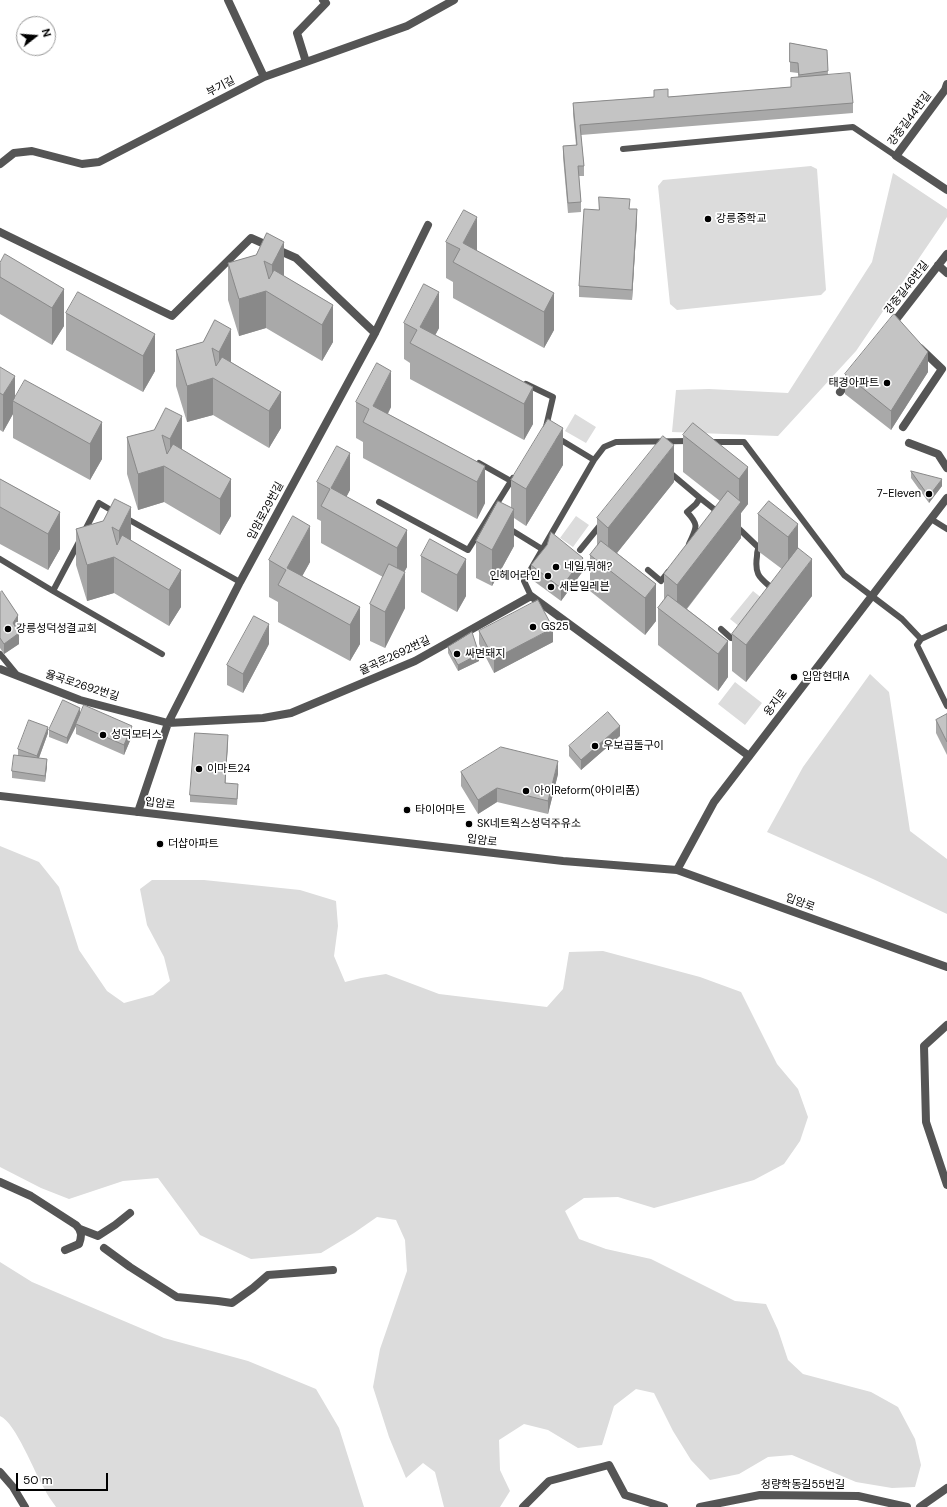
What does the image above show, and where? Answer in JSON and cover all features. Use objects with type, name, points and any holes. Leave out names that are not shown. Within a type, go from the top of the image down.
[{"type":"street","points":[[228,0],[264,77]]},
{"type":"street","points":[[306,62],[297,33],[326,3],[323,0]]},
{"type":"street","name":"부기길","points":[[0,164],[14,153],[32,151],[82,164],[99,162],[264,77],[407,26],[454,0]]},
{"type":"street","name":"강중길44번길","points":[[947,84],[945,90],[896,156],[947,190]]},
{"type":"street","name":"입암로29번길","points":[[138,812],[168,723],[240,582],[375,333],[428,225]]},
{"type":"street","points":[[0,232],[172,316],[251,238],[296,258],[375,333]]},
{"type":"street","name":"강중길46번길","points":[[885,334],[897,325],[947,254]]},
{"type":"street","points":[[938,265],[947,273]]},
{"type":"street","points":[[903,427],[942,368],[915,343]]},
{"type":"street","points":[[840,392],[858,369]]},
{"type":"street","points":[[909,443],[938,454],[947,468]]},
{"type":"street","name":"용지로","points":[[676,870],[714,802],[947,498]]},
{"type":"street","points":[[531,596],[749,756]]},
{"type":"street","name":"율곡로2692번길","points":[[0,669],[80,700],[168,723],[263,718],[291,713],[415,661],[531,596]]},
{"type":"street","name":"입암로","points":[[0,796],[563,861],[676,870],[947,967]]},
{"type":"street","points":[[947,1025],[924,1046],[926,1122],[947,1185]]},
{"type":"street","points":[[0,1182],[31,1196],[48,1206],[80,1229],[98,1236],[104,1251],[177,1297],[232,1303],[253,1288],[268,1274],[333,1270]]},
{"type":"street","points":[[98,1236],[116,1225],[130,1213]]},
{"type":"street","points":[[65,1250],[79,1244],[82,1236],[80,1229]]},
{"type":"street","points":[[523,1507],[549,1481],[609,1465],[625,1495],[664,1507]]},
{"type":"street","points":[[0,1472],[13,1487],[25,1507]]},
{"type":"street","points":[[920,1507],[947,1488]]},
{"type":"street","name":"청량학동길55번길","points":[[700,1507],[760,1495],[858,1496],[906,1507]]},
{"type":"street","points":[[934,1498],[935,1507]]},
{"type":"lane","points":[[623,148],[853,127],[896,156]]},
{"type":"lane","points":[[518,380],[553,397],[545,430],[541,436]]},
{"type":"lane","points":[[545,430],[594,460]]},
{"type":"lane","points":[[531,596],[524,581],[594,460],[604,447],[616,442],[655,444],[744,442],[844,575],[871,597],[902,619],[921,640]]},
{"type":"lane","points":[[471,459],[511,481]]},
{"type":"lane","points":[[665,468],[700,498],[728,519],[758,547]]},
{"type":"lane","points":[[379,502],[468,550],[515,474]]},
{"type":"lane","points":[[686,552],[696,528],[695,521],[687,512],[700,498]]},
{"type":"lane","points":[[53,591],[99,503],[240,582]]},
{"type":"lane","points":[[790,516],[795,510]]},
{"type":"lane","points":[[490,516],[496,520]]},
{"type":"lane","points":[[931,519],[947,529]]},
{"type":"lane","points":[[580,550],[604,520]]},
{"type":"lane","points":[[503,524],[542,549]]},
{"type":"lane","points":[[764,542],[758,547],[756,571],[760,579],[776,593],[772,598]]},
{"type":"lane","points":[[0,559],[162,654]]},
{"type":"lane","points":[[648,570],[661,581],[671,570]]},
{"type":"lane","points":[[721,629],[731,638],[741,639],[744,634]]},
{"type":"lane","points":[[946,629],[921,640],[917,645],[947,706]]},
{"type":"lane","points":[[0,654],[18,676]]},
{"type":"shaded area","points":[[811,166],[817,169],[826,290],[821,295],[677,310],[670,304],[658,186],[663,180]]},
{"type":"shaded area","points":[[893,173],[947,209],[947,217],[856,351],[778,436],[672,432],[676,390],[709,389],[788,393],[872,262]]},
{"type":"shaded area","points":[[575,414],[596,427],[586,443],[565,431]]},
{"type":"shaded area","points":[[576,516],[589,525],[573,547],[560,538]]},
{"type":"shaded area","points":[[753,591],[763,599],[740,627],[730,619]]},
{"type":"shaded area","points":[[870,674],[889,692],[910,831],[947,859],[947,914],[767,832],[803,767]]},
{"type":"shaded area","points":[[735,682],[762,703],[745,725],[718,704]]},
{"type":"shaded area","points":[[0,846],[39,862],[59,887],[79,950],[107,991],[124,1003],[153,995],[170,981],[164,957],[147,925],[140,889],[152,880],[204,880],[300,890],[336,901],[338,926],[334,956],[345,982],[386,974],[439,994],[547,1007],[563,989],[569,952],[603,951],[700,977],[741,992],[777,1064],[798,1089],[808,1117],[800,1141],[784,1164],[754,1180],[654,1208],[618,1197],[584,1198],[565,1211],[579,1239],[606,1249],[651,1259],[735,1301],[766,1304],[778,1330],[788,1360],[803,1374],[871,1392],[898,1407],[915,1439],[921,1465],[915,1487],[892,1488],[856,1482],[792,1455],[768,1457],[739,1474],[710,1480],[691,1460],[673,1431],[654,1393],[636,1389],[614,1406],[602,1445],[578,1448],[548,1430],[524,1424],[499,1440],[500,1470],[510,1491],[500,1507],[444,1507],[435,1472],[423,1463],[406,1478],[389,1437],[373,1387],[380,1349],[407,1271],[405,1240],[396,1220],[377,1217],[321,1253],[251,1259],[200,1235],[158,1178],[123,1181],[69,1199],[41,1188],[0,1167]]},
{"type":"shaded area","points":[[0,1262],[32,1282],[164,1338],[248,1361],[316,1389],[339,1428],[364,1507],[56,1507],[45,1491],[12,1428],[6,1420],[0,1416]]},
{"type":"building","points":[[790,43],[827,50],[828,71],[799,75],[798,63],[790,62]]},
{"type":"building","points":[[850,73],[853,103],[580,125],[584,166],[578,166],[581,202],[568,203],[563,146],[577,145],[573,103],[654,97],[654,90],[668,89],[668,97],[791,87],[791,78]]},
{"type":"building","points":[[599,197],[630,199],[629,209],[637,209],[632,290],[579,286],[584,209],[599,210]]},
{"type":"building","points":[[464,210],[477,217],[463,243],[554,293],[544,312],[453,262],[460,249],[446,242]]},
{"type":"building","points":[[267,233],[284,242],[272,265],[264,261],[269,279],[274,270],[333,305],[322,325],[266,291],[239,299],[228,263],[256,255]]},
{"type":"building","points":[[5,254],[64,289],[52,308],[0,277],[0,263]]},
{"type":"building","points":[[424,284],[439,292],[420,327],[533,387],[524,404],[410,343],[417,330],[404,323]]},
{"type":"building","points":[[78,292],[155,334],[143,356],[66,313]]},
{"type":"building","name":"태경아파트","points":[[894,314],[928,352],[891,411],[845,374]]},
{"type":"building","points":[[215,320],[231,329],[219,352],[212,348],[216,366],[222,357],[281,392],[269,411],[213,378],[187,386],[176,350],[203,342]]},
{"type":"building","points":[[377,363],[391,371],[373,406],[485,466],[477,482],[363,422],[369,409],[356,402]]},
{"type":"building","points":[[0,367],[15,376],[3,395],[0,393]]},
{"type":"building","points":[[25,380],[102,422],[90,444],[13,401]]},
{"type":"building","points":[[166,408],[182,416],[170,439],[162,435],[167,454],[173,444],[231,479],[220,499],[164,466],[138,474],[127,437],[154,430]]},
{"type":"building","points":[[548,419],[563,428],[526,489],[511,480]]},
{"type":"building","points":[[693,423],[748,467],[739,479],[683,435]]},
{"type":"building","points":[[663,436],[674,445],[608,528],[597,518]]},
{"type":"building","points":[[337,446],[350,453],[331,488],[407,530],[397,548],[321,506],[330,489],[317,482]]},
{"type":"building","points":[[911,471],[942,479],[929,496]]},
{"type":"building","points":[[0,479],[60,512],[48,534],[0,507]]},
{"type":"building","points":[[728,491],[741,502],[677,585],[664,574]]},
{"type":"building","points":[[115,499],[131,507],[119,531],[112,527],[117,545],[122,535],[181,570],[169,590],[114,557],[87,565],[76,529],[103,521]]},
{"type":"building","points":[[498,501],[514,509],[492,550],[476,541]]},
{"type":"building","points":[[769,501],[798,524],[788,537],[758,514]]},
{"type":"building","points":[[293,516],[310,526],[287,568],[360,607],[350,625],[278,585],[286,570],[269,560]]},
{"type":"building","points":[[551,532],[583,558],[561,588],[531,565],[547,545]]},
{"type":"building","points":[[430,539],[466,559],[457,575],[421,556]]},
{"type":"building","points":[[601,541],[656,584],[645,598],[590,555]]},
{"type":"building","points":[[798,548],[812,559],[746,645],[732,634]]},
{"type":"building","points":[[389,564],[405,572],[385,612],[370,604]]},
{"type":"building","name":"강릉성덕성결교회","points":[[2,591],[18,615],[13,623],[19,633],[4,644],[0,638],[0,593]]},
{"type":"building","points":[[668,595],[728,641],[718,654],[658,608]]},
{"type":"building","points":[[538,600],[553,628],[494,659],[479,631]]},
{"type":"building","points":[[254,616],[269,624],[243,674],[227,665]]},
{"type":"building","points":[[472,632],[479,654],[458,665],[448,647]]},
{"type":"building","points":[[63,700],[80,708],[67,738],[49,730]]},
{"type":"building","points":[[84,705],[132,726],[124,745],[76,724]]},
{"type":"building","points":[[608,712],[620,726],[581,760],[569,746]]},
{"type":"building","points":[[947,714],[947,742],[936,720]]},
{"type":"building","points":[[29,720],[48,727],[37,756],[18,749]]},
{"type":"building","points":[[195,733],[228,735],[225,783],[238,784],[237,799],[190,795]]},
{"type":"building","points":[[501,747],[558,761],[548,801],[497,788],[478,800],[461,772]]},
{"type":"building","points":[[14,755],[47,759],[45,776],[12,771]]},
{"type":"place","name":"강릉중학교","points":[[708,219]]},
{"type":"place","name":"태경아파트","points":[[887,383]]},
{"type":"place","name":"7-Eleven","points":[[929,494]]},
{"type":"place","name":"네일,뭐해?","points":[[556,567]]},
{"type":"place","name":"인헤어라인","points":[[548,576]]},
{"type":"place","name":"세븐일레븐","points":[[551,587]]},
{"type":"place","name":"GS25","points":[[533,627]]},
{"type":"place","name":"강릉성덕성결교회","points":[[8,629]]},
{"type":"place","name":"싸면돼지","points":[[457,654]]},
{"type":"place","name":"입암현대A","points":[[794,677]]},
{"type":"place","name":"성덕모터스","points":[[103,735]]},
{"type":"place","name":"우보곱돌구이","points":[[595,746]]},
{"type":"place","name":"이마트24","points":[[199,769]]},
{"type":"place","name":"아이Reform(아이리폼)","points":[[526,791]]},
{"type":"place","name":"타이어마트","points":[[407,810]]},
{"type":"place","name":"SK네트웍스성덕주유소","points":[[469,824]]},
{"type":"place","name":"더샵아파트","points":[[160,844]]}]
